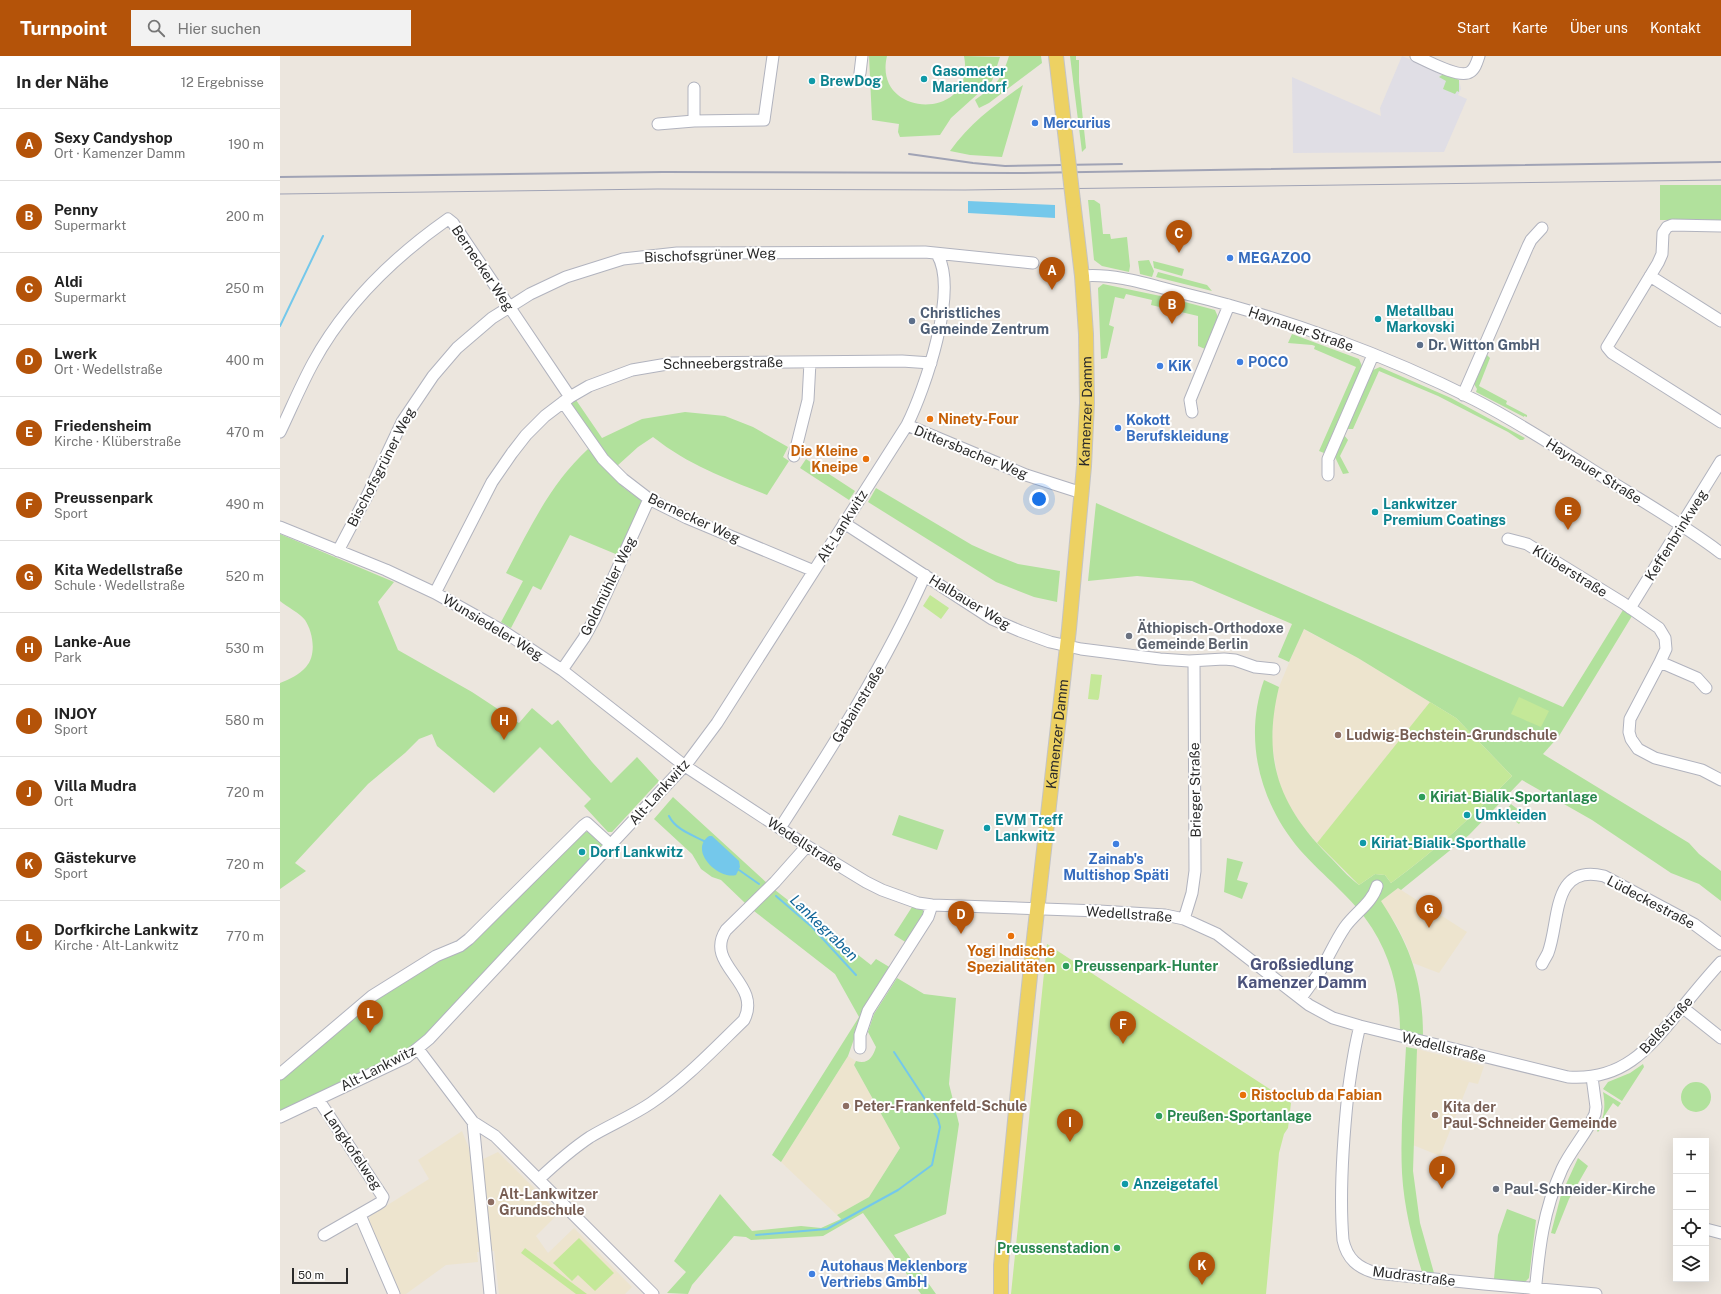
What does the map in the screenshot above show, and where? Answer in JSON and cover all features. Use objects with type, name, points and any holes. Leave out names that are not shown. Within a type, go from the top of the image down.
[{"type":"main road","name":"Kamenzer Damm","points":[[1000,1294],[1001,1265],[1037,908],[1067,646],[1082,493],[1086,433],[1088,380],[1082,276],[1056,56]]},
{"type":"main road","name":"Kamenzer Damm","points":[[990,1294],[1001,1265]]},
{"type":"street","points":[[658,124],[694,120],[764,120],[773,56]]},
{"type":"street","points":[[860,73],[862,56]]},
{"type":"street","points":[[1416,56],[1458,73],[1468,74],[1474,68],[1479,56]]},
{"type":"street","points":[[694,88],[694,120]]},
{"type":"street","name":"Bernecker Weg","points":[[280,432],[313,363],[349,309],[371,284],[402,254],[448,219],[453,223],[509,306],[603,459],[623,479],[649,499],[689,519],[814,571]]},
{"type":"street","points":[[1721,226],[1672,225],[1667,227],[1663,233],[1662,254],[1608,343],[1608,349],[1612,354],[1721,422]]},
{"type":"street","points":[[1463,395],[1528,246],[1531,240],[1542,228]]},
{"type":"street","name":"Bischofsgrüner Weg","points":[[338,552],[368,494],[395,434],[419,394],[436,372],[457,348],[475,331],[509,306],[545,286],[566,277],[616,261],[644,256],[677,253],[925,252],[936,254]]},
{"type":"street","points":[[936,254],[1033,263]]},
{"type":"street","name":"Alt-Lankwitz","points":[[280,1117],[403,1058],[418,1049],[434,1035],[685,766],[717,723],[907,425],[922,392],[939,329],[943,299],[943,268],[942,262],[936,254]]},
{"type":"street","name":"Haynauer Straße","points":[[1082,276],[1096,274],[1133,281],[1229,305],[1316,334],[1422,375],[1505,416],[1681,525],[1721,553]]},
{"type":"street","points":[[1650,276],[1721,321]]},
{"type":"street","name":"Haynauer Straße","points":[[1192,412],[1190,400],[1229,305]]},
{"type":"street","name":"Haynauer Straße","points":[[1328,475],[1328,459],[1373,355]]},
{"type":"street","name":"Schneebergstraße","points":[[435,593],[504,463],[536,424],[567,400],[589,386],[632,370],[663,364],[902,361],[931,363]]},
{"type":"street","points":[[794,456],[808,400],[810,362]]},
{"type":"street","name":"Dittersbacher Weg","points":[[907,425],[1026,475],[1082,493]]},
{"type":"street","name":"Keffenbrinkweg","points":[[1630,608],[1721,461]]},
{"type":"street","name":"Goldmühler Weg","points":[[562,670],[584,638],[596,616],[649,499]]},
{"type":"street","name":"Halbauer Weg","points":[[844,523],[976,609],[1006,626],[1050,642],[1067,646],[1153,658],[1194,661],[1224,659],[1235,660],[1255,668],[1274,669]]},
{"type":"street","name":"Wunsiedeler Weg","points":[[280,527],[338,552],[386,570],[435,593],[503,631],[562,670],[685,766]]},
{"type":"street","name":"Klüberstraße","points":[[1508,539],[1527,544],[1630,608],[1654,624],[1663,633],[1666,644],[1664,655],[1630,719],[1628,732],[1638,749],[1655,758],[1672,764],[1702,770],[1721,780]]},
{"type":"street","name":"Gabainstraße","points":[[780,828],[864,696],[886,656],[925,575]]},
{"type":"street","name":"Brieger Straße","points":[[1184,919],[1192,893],[1195,871],[1194,661]]},
{"type":"street","points":[[1660,662],[1697,678],[1706,688]]},
{"type":"street","name":"Wedellstraße","points":[[685,766],[806,846],[866,882],[882,890],[914,902],[932,905],[1037,908],[1165,915],[1184,919],[1217,934],[1301,998],[1333,1018],[1557,1076],[1581,1078],[1592,1077]]},
{"type":"street","points":[[280,1074],[372,996],[436,956],[465,942],[587,823],[611,845]]},
{"type":"street","points":[[538,1179],[566,1155],[591,1137],[633,1115],[662,1095],[744,1020],[748,1009],[748,998],[745,990],[724,958],[721,951],[722,939],[726,930],[775,882],[806,846]]},
{"type":"street","name":"Lüdeckestraße","points":[[1542,964],[1548,952],[1562,892],[1570,882],[1584,875],[1597,874],[1604,876],[1694,924],[1721,944]]},
{"type":"street","points":[[1301,998],[1320,970],[1340,935],[1351,919],[1369,901],[1377,886]]},
{"type":"street","points":[[860,1048],[860,1035],[868,1011],[928,917],[932,905]]},
{"type":"street","name":"Belßstraße","points":[[1592,1077],[1615,1070],[1640,1056],[1656,1040],[1721,962]]},
{"type":"street","points":[[1682,1007],[1721,1038]]},
{"type":"street","name":"Mudrastraße","points":[[1360,1026],[1346,1114],[1342,1176],[1343,1240],[1350,1258],[1366,1270],[1376,1273],[1536,1292],[1596,1294]]},
{"type":"street","points":[[418,1049],[473,1122],[495,1136],[653,1294]]},
{"type":"street","points":[[1536,1292],[1542,1231],[1548,1204],[1563,1168],[1595,1114],[1596,1107],[1592,1077]]},
{"type":"street","name":"Langkofelweg","points":[[318,1099],[382,1194],[381,1202],[324,1235]]},
{"type":"street","points":[[473,1122],[490,1294]]},
{"type":"street","points":[[360,1215],[394,1294]]},
{"type":"street","points":[[1709,1230],[1721,1233]]},
{"type":"shaded area","points":[[1402,56],[1459,80],[1461,89],[1458,95],[1467,99],[1444,152],[1293,153],[1292,77],[1381,116],[1380,108]]},
{"type":"shaded area","name":"Ludwig-Bechstein-Grundschule","points":[[1303,629],[1358,658],[1430,702],[1317,843],[1302,826],[1285,798],[1278,779],[1272,744],[1273,711],[1279,687]]},
{"type":"shaded area","points":[[1398,888],[1467,932],[1439,973],[1413,963],[1396,924],[1380,901]]},
{"type":"shaded area","name":"Kita der Paul-Schneider Gemeinde","points":[[1417,1049],[1484,1066],[1478,1084],[1469,1082],[1440,1156],[1413,1145]]},
{"type":"shaded area","name":"Peter-Frankenfeld-Schule","points":[[848,1056],[856,1061],[854,1065],[900,1148],[869,1197],[837,1215],[781,1162]]},
{"type":"shaded area","name":"Alt-Lankwitzer Grundschule","points":[[462,1131],[470,1151],[473,1164],[498,1152],[559,1213],[536,1236],[548,1253],[574,1228],[632,1287],[625,1294],[499,1294],[494,1251],[477,1252],[478,1262],[446,1265],[406,1294],[399,1294],[368,1223],[370,1216],[429,1179],[418,1160]]},
{"type":"green space","points":[[869,56],[887,56],[887,77],[895,92],[908,101],[925,104],[941,102],[955,93],[964,78],[964,56],[1000,57],[992,81],[951,118],[940,135],[900,137],[898,132],[899,124],[872,120]]},
{"type":"green space","points":[[1009,56],[1041,56],[1042,63],[989,103],[979,108],[975,100],[997,82]]},
{"type":"green space","points":[[1070,56],[1076,56],[1076,60],[1079,60],[1079,82],[1086,148],[1082,152]]},
{"type":"green space","points":[[1445,73],[1459,80],[1459,92],[1457,91],[1455,94],[1443,89],[1446,81],[1439,77]]},
{"type":"green space","points":[[1023,85],[1002,157],[970,155],[950,151],[975,123],[993,107]]},
{"type":"green space","points":[[1660,185],[1721,185],[1721,220],[1660,220]]},
{"type":"green space","points":[[1088,200],[1094,200],[1100,204],[1103,234],[1110,234],[1111,239],[1127,237],[1130,266],[1129,272],[1102,266],[1094,260]]},
{"type":"green space","points":[[1149,260],[1154,271],[1152,277],[1140,274],[1138,261]]},
{"type":"green space","points":[[1153,261],[1184,269],[1182,276],[1154,268]]},
{"type":"green space","points":[[1158,272],[1207,285],[1212,291],[1156,277]]},
{"type":"green space","points":[[1103,284],[1170,298],[1215,310],[1218,317],[1205,349],[1198,346],[1198,316],[1151,305],[1152,300],[1126,294],[1124,299],[1115,297],[1109,325],[1114,327],[1107,358],[1101,359],[1098,288]]},
{"type":"green space","points":[[1292,334],[1359,359],[1362,366],[1324,453],[1319,451],[1356,367],[1314,349],[1315,346],[1288,343]]},
{"type":"green space","points":[[1487,355],[1490,358],[1479,386],[1507,401],[1506,404],[1527,415],[1527,417],[1524,417],[1476,392],[1477,389],[1474,384]]},
{"type":"green space","points":[[1380,367],[1451,398],[1525,438],[1520,440],[1508,432],[1438,396],[1379,371],[1353,429],[1347,429],[1373,370]]},
{"type":"green space","points":[[576,400],[602,438],[642,419],[685,412],[725,416],[753,427],[788,447],[783,457],[789,461],[767,495],[694,464],[653,437],[638,447],[617,466],[602,450],[570,403]]},
{"type":"green space","points":[[1344,435],[1348,440],[1340,456],[1349,473],[1343,474],[1335,457]]},
{"type":"green space","points":[[588,449],[624,488],[642,501],[618,555],[570,535],[541,590],[533,586],[511,628],[501,622],[523,581],[506,573],[542,507],[563,477]]},
{"type":"green space","points":[[806,459],[855,491],[849,500],[800,468]]},
{"type":"green space","points":[[876,488],[972,545],[1018,564],[1060,571],[1057,602],[1034,597],[996,582],[868,502]]},
{"type":"green space","points":[[1096,503],[1563,707],[1623,610],[1632,616],[1559,736],[1543,754],[1689,843],[1699,854],[1721,871],[1721,901],[1699,884],[1671,873],[1592,820],[1522,780],[1469,835],[1401,890],[1398,888],[1381,901],[1407,949],[1418,981],[1421,999],[1423,1037],[1400,1032],[1400,1018],[1394,978],[1379,940],[1356,907],[1309,860],[1286,832],[1265,791],[1259,770],[1255,725],[1258,703],[1264,680],[1279,687],[1274,713],[1272,736],[1278,778],[1286,798],[1297,817],[1311,836],[1343,871],[1359,885],[1375,874],[1385,875],[1391,883],[1454,832],[1512,776],[1456,718],[1358,658],[1304,629],[1289,662],[1278,657],[1292,624],[1192,581],[1137,576],[1088,581]]},
{"type":"green space","points":[[280,534],[394,582],[378,602],[398,650],[472,692],[519,723],[532,708],[552,725],[558,720],[611,783],[637,757],[659,781],[612,832],[608,832],[584,806],[591,799],[540,747],[494,793],[437,746],[432,734],[419,739],[405,753],[368,784],[295,863],[306,871],[280,889],[280,683],[294,676],[306,667],[312,656],[313,644],[308,625],[305,620],[280,601]]},
{"type":"green space","points":[[930,595],[949,608],[941,619],[923,606]]},
{"type":"green space","points":[[1091,674],[1102,675],[1098,700],[1088,699]]},
{"type":"green space","points":[[1519,697],[1549,711],[1541,727],[1511,714]]},
{"type":"green space","name":"Kiriat-Bialik-Sportanlage","points":[[1430,702],[1456,718],[1512,776],[1454,832],[1391,883],[1385,875],[1375,874],[1359,885],[1317,843]]},
{"type":"green space","points":[[673,797],[767,883],[745,903],[721,880],[712,877],[701,869],[692,854],[654,819]]},
{"type":"green space","points":[[1511,804],[1525,815],[1519,824],[1504,813]]},
{"type":"green space","points":[[899,815],[944,830],[937,850],[892,835]]},
{"type":"green space","points":[[583,832],[589,832],[605,844],[427,1037],[408,1051],[280,1112],[280,1078],[369,1003],[439,958],[460,950]]},
{"type":"green space","points":[[1227,858],[1243,862],[1237,880],[1248,883],[1242,899],[1224,892]]},
{"type":"green space","points":[[775,890],[871,965],[876,959],[891,968],[865,1008],[848,1056],[781,1162],[772,1155],[859,1017],[835,974],[754,911]]},
{"type":"green space","points":[[912,907],[923,910],[924,915],[907,943],[894,935]]},
{"type":"green space","name":"Preußen-Sportanlage","points":[[1047,944],[1291,1103],[1288,1128],[1284,1134],[1279,1153],[1266,1294],[1011,1294]]},
{"type":"green space","points":[[897,978],[924,994],[956,998],[949,1084],[959,1124],[946,1214],[894,1235],[936,1294],[921,1294],[863,1213],[823,1236],[751,1240],[746,1237],[734,1236],[692,1285],[688,1294],[667,1293],[686,1272],[674,1261],[720,1194],[752,1231],[801,1226],[821,1228],[841,1219],[837,1215],[869,1197],[900,1148],[854,1065],[856,1061],[864,1062],[872,1057],[876,1047],[868,1032],[874,1014]]},
{"type":"green space","points":[[1406,1047],[1417,1049],[1413,1171],[1420,1223],[1434,1273],[1422,1272],[1412,1235],[1405,1198],[1402,1173],[1402,1110]]},
{"type":"green space","points":[[1643,1064],[1644,1067],[1622,1101],[1603,1089],[1608,1082],[1630,1073]]},
{"type":"green space","points":[[1696,1082],[1706,1087],[1711,1097],[1706,1107],[1696,1112],[1686,1107],[1681,1097],[1686,1087]]},
{"type":"green space","points":[[1603,1092],[1621,1103],[1618,1107],[1613,1103],[1605,1115],[1609,1118],[1598,1132],[1597,1131],[1604,1112]]},
{"type":"green space","points":[[1578,1158],[1588,1166],[1569,1199],[1555,1234],[1551,1233],[1561,1195]]},
{"type":"green space","points":[[1507,1209],[1536,1220],[1529,1278],[1524,1283],[1494,1279],[1498,1235]]},
{"type":"green space","points":[[579,1238],[614,1273],[595,1291],[578,1275],[572,1281],[553,1263]]},
{"type":"green space","points":[[525,1248],[587,1294],[576,1294],[521,1253]]},
{"type":"water","points":[[968,201],[1055,205],[1055,218],[968,213]]},
{"type":"water","points":[[709,836],[712,836],[739,861],[740,867],[736,875],[722,873],[714,869],[708,863],[702,849],[703,842]]},
{"type":"waterway","points":[[280,326],[323,236]]},
{"type":"waterway","name":"Lankegraben","points":[[669,816],[675,825],[704,841]]},
{"type":"waterway","name":"Lankegraben","points":[[739,870],[759,884]]},
{"type":"waterway","name":"Lankegraben","points":[[776,896],[812,927],[856,975]]},
{"type":"waterway","points":[[756,1235],[827,1229],[898,1190],[932,1165],[940,1127],[938,1119],[894,1052]]},
{"type":"tram line","points":[[280,194],[657,189],[965,190],[1721,180]]},
{"type":"railway","points":[[909,154],[1005,166],[1122,164]]},
{"type":"railway","points":[[280,177],[663,172],[1024,173],[1721,162]]},
{"type":"place","name":"Gasometer Mariendorf","points":[[924,79]]},
{"type":"place","name":"BrewDog","points":[[812,81]]},
{"type":"place","name":"Mercurius","points":[[1035,123]]},
{"type":"place","name":"Aldi","points":[[1179,253]]},
{"type":"place","name":"MEGAZOO","points":[[1230,258]]},
{"type":"place","name":"Sexy Candyshop","points":[[1052,290]]},
{"type":"place","name":"Metallbau Markovski","points":[[1378,319]]},
{"type":"place","name":"Christliches Gemeinde Zentrum","points":[[912,321]]},
{"type":"place","name":"Penny","points":[[1172,324]]},
{"type":"place","name":"Dr. Witton GmbH","points":[[1420,345]]},
{"type":"place","name":"POCO","points":[[1240,362]]},
{"type":"place","name":"KiK","points":[[1160,366]]},
{"type":"place","name":"Ninety-Four","points":[[930,419]]},
{"type":"place","name":"Kokott Berufskleidung","points":[[1118,428]]},
{"type":"place","name":"Die Kleine Kneipe","points":[[866,459]]},
{"type":"place","name":"Lankwitzer Premium Coatings","points":[[1375,512]]},
{"type":"place","name":"Friedensheim","points":[[1568,530]]},
{"type":"place","name":"Äthiopisch-Orthodoxe Gemeinde Berlin","points":[[1129,636]]},
{"type":"place","name":"Ludwig-Bechstein-Grundschule","points":[[1338,735]]},
{"type":"place","name":"Lanke-Aue","points":[[504,740]]},
{"type":"place","name":"Kiriat-Bialik-Sportanlage","points":[[1422,797]]},
{"type":"place","name":"Umkleiden","points":[[1467,815]]},
{"type":"place","name":"EVM Treff Lankwitz","points":[[987,828]]},
{"type":"place","name":"Kiriat-Bialik-Sporthalle","points":[[1363,843]]},
{"type":"place","name":"Zainab's Multishop Späti","points":[[1116,844]]},
{"type":"place","name":"Dorf Lankwitz","points":[[582,852]]},
{"type":"place","name":"Kita Wedellstraße","points":[[1429,928]]},
{"type":"place","name":"Lwerk","points":[[961,934]]},
{"type":"place","name":"Yogi Indische Spezialitäten","points":[[1011,936]]},
{"type":"place","name":"Preussenpark-Hunter","points":[[1066,966]]},
{"type":"place","name":"Dorfkirche Lankwitz","points":[[370,1033]]},
{"type":"place","name":"Preussenpark","points":[[1123,1044]]},
{"type":"place","name":"Ristoclub da Fabian","points":[[1243,1095]]},
{"type":"place","name":"Peter-Frankenfeld-Schule","points":[[846,1106]]},
{"type":"place","name":"Kita der Paul-Schneider Gemeinde","points":[[1435,1115]]},
{"type":"place","name":"Preußen-Sportanlage","points":[[1159,1116]]},
{"type":"place","name":"INJOY","points":[[1070,1142]]},
{"type":"place","name":"Anzeigetafel","points":[[1125,1184]]},
{"type":"place","name":"Villa Mudra","points":[[1442,1189]]},
{"type":"place","name":"Paul-Schneider-Kirche","points":[[1496,1189]]},
{"type":"place","name":"Alt-Lankwitzer Grundschule","points":[[491,1202]]},
{"type":"place","name":"Preussenstadion","points":[[1117,1248]]},
{"type":"place","name":"Autohaus Meklenborg Vertriebs GmbH","points":[[812,1274]]},
{"type":"place","name":"Gästekurve","points":[[1202,1285]]},
{"type":"district","name":"Großsiedlung Kamenzer Damm","points":[[1302,973]]}]
